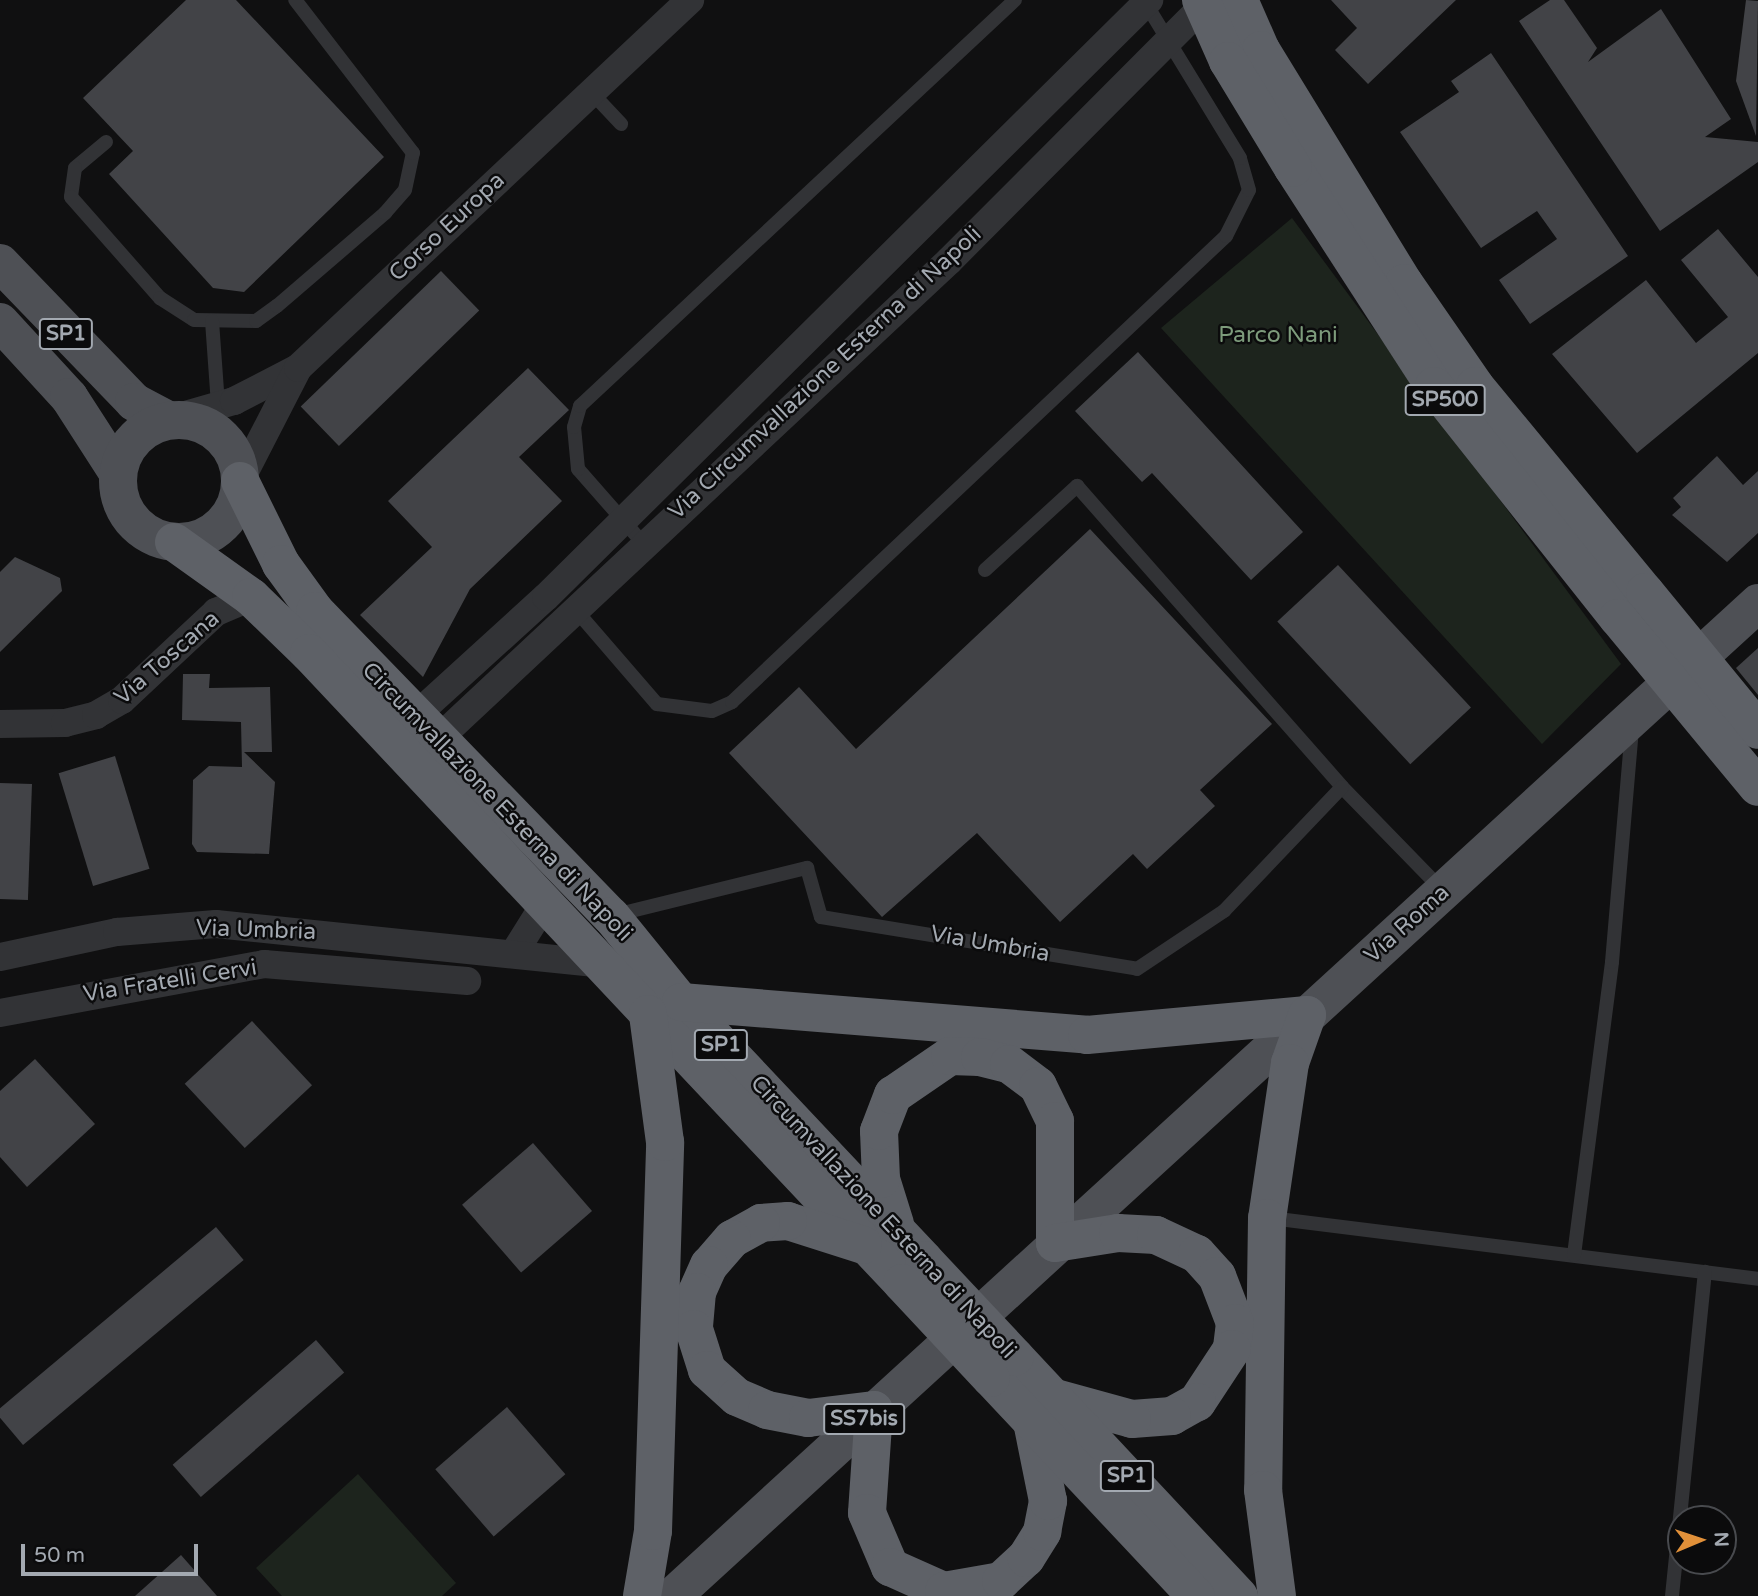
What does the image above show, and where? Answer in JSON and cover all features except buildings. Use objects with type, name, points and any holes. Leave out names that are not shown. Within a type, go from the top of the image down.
[{"type":"highway","name":"SP500","points":[[1201,0],[1228,61],[1307,160],[1475,386],[1758,730]]},
{"type":"highway","name":"SP500","points":[[1239,0],[1307,160],[1434,386],[1618,618],[1758,788]]},
{"type":"highway","name":"Circumvallazione Esterna di Napoli","points":[[240,481],[281,564],[308,601],[425,729],[611,916],[664,1008]]},
{"type":"highway","name":"Circumvallazione Esterna di Napoli","points":[[174,542],[251,597],[600,964],[664,1008],[1042,1409],[1196,1596]]},
{"type":"highway","points":[[642,1596],[653,1531],[665,1142],[664,1008],[1087,1035],[1307,1015],[1290,1063],[1267,1218],[1263,1490],[1277,1596]]},
{"type":"highway","points":[[950,1056],[979,1057],[1009,1064],[1038,1086],[1055,1121],[1055,1243],[1118,1233],[1156,1236],[1198,1254],[1210,1268],[1235,1323],[1232,1349],[1217,1381],[1172,1416],[1132,1419],[1042,1409],[1048,1501],[1042,1532],[1000,1581],[944,1591],[890,1567],[876,1544],[866,1479],[874,1410],[808,1418],[767,1410],[737,1396],[707,1370],[694,1329],[697,1292],[709,1265],[732,1239],[761,1223],[788,1221],[883,1240],[879,1131],[893,1095],[950,1056]]},
{"type":"highway","name":"Circumvallazione Esterna di Napoli","points":[[1042,1409],[1239,1596]]},
{"type":"main road","name":"SP1","points":[[0,263],[134,402],[167,420]]},
{"type":"main road","name":"SP1","points":[[0,322],[69,397],[118,473]]},
{"type":"main road","points":[[167,420],[203,424],[218,434],[234,455],[240,481],[237,501],[220,526],[194,540],[174,542],[155,538],[132,519],[118,493],[118,473],[134,438],[167,420]]},
{"type":"main road","name":"Via Roma","points":[[1055,1243],[1758,603]]},
{"type":"main road","name":"SS7bis","points":[[673,1596],[1055,1243]]},
{"type":"street","name":"Corso Europa","points":[[240,481],[298,368],[690,0]]},
{"type":"street","name":"Via Circumvallazione Esterna di Napoli","points":[[425,729],[573,607],[949,261],[1209,0]]},
{"type":"street","name":"Via Circumvallazione Esterna di Napoli","points":[[425,729],[623,521],[1146,1]]},
{"type":"street","points":[[167,420],[218,405],[298,368]]},
{"type":"street","name":"Via Toscana","points":[[0,723],[65,723],[96,715],[122,700],[216,612],[251,597]]},
{"type":"street","points":[[514,953],[544,905]]},
{"type":"street","name":"Via Umbria","points":[[0,957],[117,932],[216,924],[600,964]]},
{"type":"street","name":"Via Fratelli Cervi","points":[[0,1013],[264,964],[467,981]]},
{"type":"lane","points":[[106,142],[75,168],[71,197],[176,312],[212,321],[256,321],[277,306],[385,213],[412,173],[406,135],[295,0]]},
{"type":"lane","points":[[642,542],[578,468],[574,427],[580,406],[1015,0]]},
{"type":"lane","points":[[573,607],[657,704],[712,711],[732,702],[1216,245],[1242,213],[1249,190],[1240,159],[1146,1]]},
{"type":"lane","points":[[591,92],[621,124]]},
{"type":"lane","points":[[212,321],[218,405]]},
{"type":"lane","points":[[985,570],[1077,486],[1342,787],[1443,891]]},
{"type":"lane","points":[[1574,1255],[1612,962],[1633,718]]},
{"type":"lane","name":"Via Umbria","points":[[611,916],[807,868],[821,918],[1137,970],[1224,911],[1342,787]]},
{"type":"lane","points":[[1267,1218],[1758,1279]]},
{"type":"lane","points":[[1672,1596],[1705,1272]]},
{"type":"green space","name":"Parco Nani","points":[[1292,218],[1621,664],[1542,744],[1161,328]]},
{"type":"green space","points":[[358,1474],[456,1583],[442,1596],[282,1596],[256,1568]]}]
